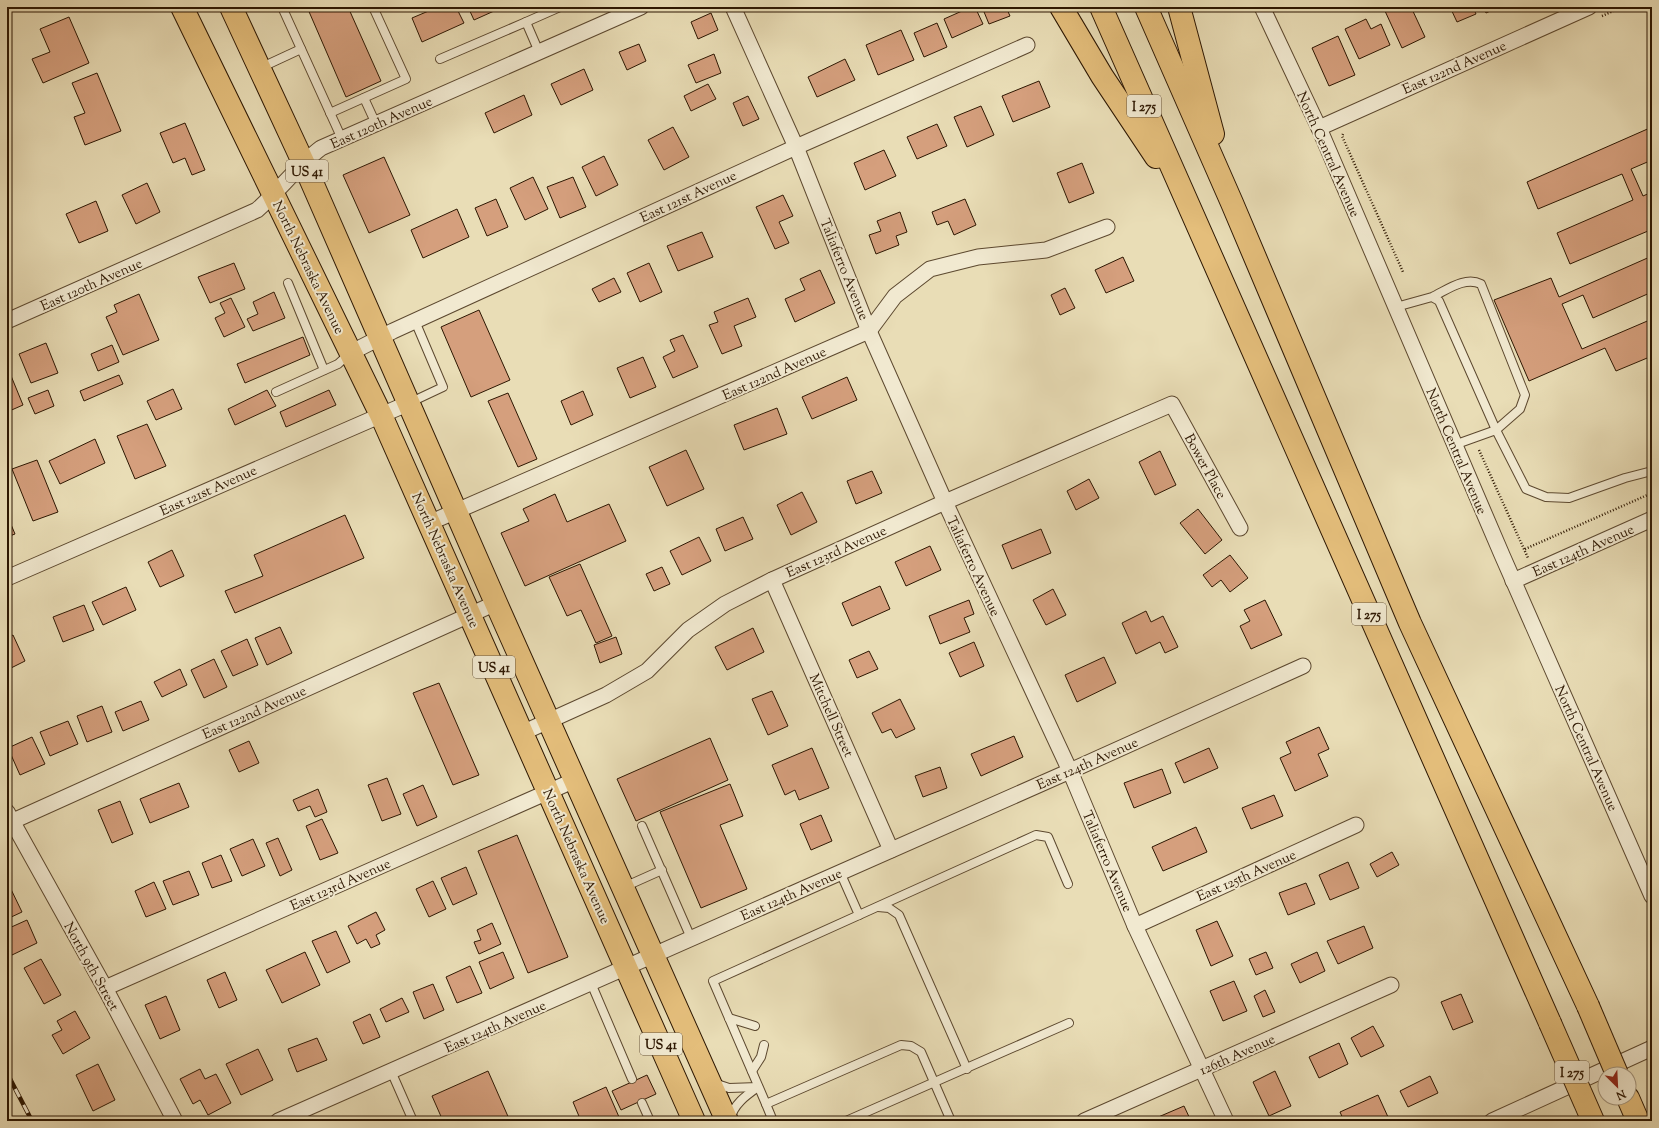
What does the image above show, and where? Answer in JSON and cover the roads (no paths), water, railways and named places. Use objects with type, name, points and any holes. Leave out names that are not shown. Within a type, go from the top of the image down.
[{"type":"main road","name":"North Nebraska Avenue","points":[[182,7],[352,352],[381,415],[694,1121]]},
{"type":"main road","name":"North Nebraska Avenue","points":[[231,7],[303,162],[410,403],[496,603],[727,1121]]},
{"type":"main road","points":[[1061,7],[1102,76],[1188,204]]},
{"type":"main road","name":"I 275","points":[[1101,7],[1593,1121]]},
{"type":"main road","name":"I 275","points":[[1146,7],[1232,203],[1410,623],[1588,1006],[1614,1066]]},
{"type":"main road","points":[[1179,7],[1232,203]]},
{"type":"main road","points":[[1631,1106],[1637,1121]]},
{"type":"street","name":"East 120th Avenue","points":[[7,321],[257,210],[274,195],[303,162],[321,148],[641,7]]},
{"type":"street","name":"Taliaferro Avenue","points":[[733,7],[796,147],[870,331],[945,502],[1070,771],[1135,926],[1200,1070],[1226,1121]]},
{"type":"street","name":"North Central Avenue","points":[[1262,7],[1319,128],[1454,445],[1652,896]]},
{"type":"street","name":"East 122nd Avenue","points":[[1319,128],[1595,12]]},
{"type":"street","name":"East 121st Avenue","points":[[352,352],[380,337],[796,147],[1027,45]]},
{"type":"street","points":[[870,331],[895,296],[930,269],[978,257],[1046,250],[1107,228]]},
{"type":"street","name":"East 122nd Avenue","points":[[429,523],[870,331]]},
{"type":"street","name":"East 121st Avenue","points":[[7,578],[410,403]]},
{"type":"street","name":"East 123rd Avenue","points":[[522,733],[606,695],[647,671],[688,630],[724,604],[772,580],[945,502],[1172,404]]},
{"type":"street","name":"Bower Place","points":[[1172,404],[1240,528]]},
{"type":"street","name":"East 124th Avenue","points":[[1513,581],[1652,519]]},
{"type":"street","name":"Mitchell Street","points":[[772,580],[891,850]]},
{"type":"street","name":"East 122nd Avenue","points":[[10,816],[496,603]]},
{"type":"street","name":"East 124th Avenue","points":[[278,1121],[627,968],[691,938],[1070,771],[1303,666]]},
{"type":"street","name":"East 123rd Avenue","points":[[105,988],[575,780]]},
{"type":"street","name":"North 9th Street","points":[[10,816],[105,988],[175,1121]]},
{"type":"street","name":"East 125th Avenue","points":[[1135,926],[1356,825]]},
{"type":"street","name":"126th Avenue","points":[[1084,1121],[1391,985]]},
{"type":"street","points":[[1492,1121],[1652,1048]]},
{"type":"lane","points":[[282,7],[342,139]]},
{"type":"lane","points":[[330,113],[406,79],[373,7]]},
{"type":"lane","points":[[440,59],[560,7]]},
{"type":"lane","points":[[526,22],[539,52]]},
{"type":"lane","points":[[260,68],[301,49]]},
{"type":"lane","points":[[364,98],[376,124]]},
{"type":"lane","points":[[1396,307],[1432,297],[1459,284],[1473,280],[1481,284],[1525,395],[1520,409],[1496,430],[1454,445]]},
{"type":"lane","points":[[288,283],[324,370]]},
{"type":"lane","points":[[1432,297],[1440,301],[1449,319],[1496,430],[1526,489],[1546,497],[1569,498],[1579,496],[1625,478],[1652,471]]},
{"type":"lane","points":[[410,403],[443,387],[415,321]]},
{"type":"lane","points":[[276,392],[338,364],[352,352]]},
{"type":"lane","points":[[642,826],[691,938]]},
{"type":"lane","points":[[773,1121],[713,981],[1036,835],[1048,837],[1068,884]]},
{"type":"lane","points":[[623,887],[662,870]]},
{"type":"lane","points":[[840,872],[859,915]]},
{"type":"lane","points":[[877,906],[889,908],[899,915],[967,1068]]},
{"type":"lane","points":[[591,983],[632,1079]]},
{"type":"lane","points":[[729,1018],[755,1026]]},
{"type":"lane","points":[[846,1121],[1069,1023]]},
{"type":"lane","points":[[752,1072],[761,1057],[764,1045]]},
{"type":"lane","points":[[766,1104],[901,1045],[911,1046],[921,1052],[951,1121]]},
{"type":"lane","points":[[391,1071],[413,1121]]},
{"type":"lane","points":[[709,1081],[729,1088],[758,1087]]},
{"type":"lane","points":[[731,1121],[732,1114],[736,1106],[758,1087]]},
{"type":"lane","points":[[642,1103],[650,1121]]},
{"type":"railway","points":[[7,1073],[32,1121]]}]
